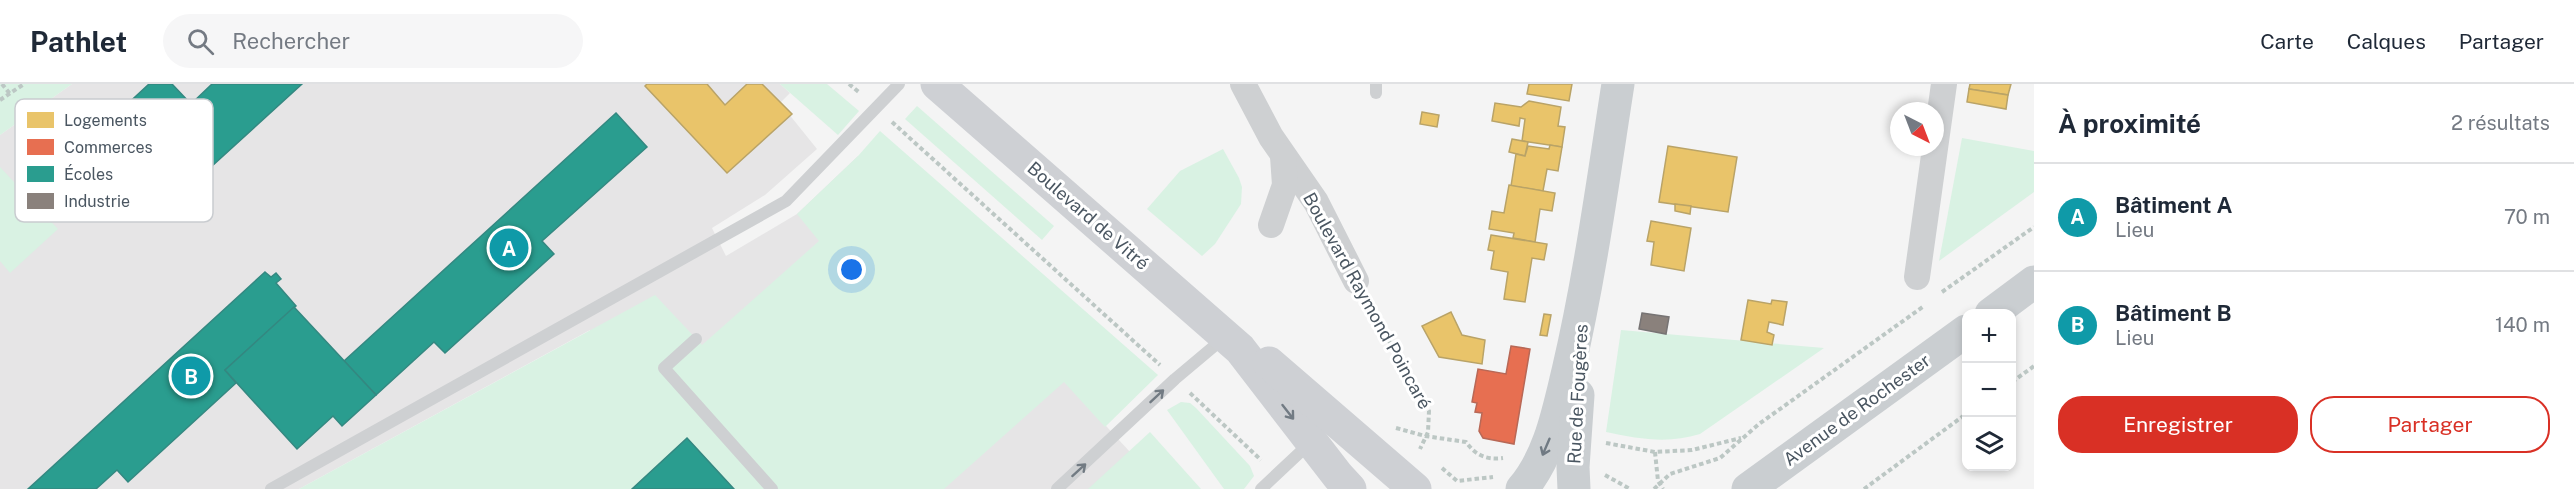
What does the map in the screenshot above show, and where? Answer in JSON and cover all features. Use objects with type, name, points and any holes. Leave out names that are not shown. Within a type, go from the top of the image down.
[{"type":"main road","name":"Boulevard de Vitré","points":[[937,84],[1233,343],[1323,430],[1415,489]]},
{"type":"main road","points":[[1582,310],[1618,84]]},
{"type":"main road","points":[[1998,309],[2034,282]]},
{"type":"main road","name":"Rue de Fougères","points":[[1574,489],[1582,310]]},
{"type":"main road","name":"Rue de Fougères","points":[[1522,489],[1532,478],[1553,431],[1582,310]]},
{"type":"main road","name":"Avenue de Rochester","points":[[1748,489],[1962,334]]},
{"type":"main road","name":"Boulevard de Vitré","points":[[1323,430],[1350,489]]},
{"type":"street","name":"Boulevard Raymond Poincaré","points":[[1243,84],[1283,156],[1316,202],[1356,281]]},
{"type":"street","points":[[1917,277],[1944,84]]},
{"type":"street","name":"Boulevard Raymond Poincaré","points":[[1271,225],[1286,185],[1283,156]]},
{"type":"lane","points":[[271,489],[786,201],[899,84]]},
{"type":"lane","points":[[696,339],[664,368],[772,489]]},
{"type":"lane","points":[[1057,489],[1175,379],[1233,343]]},
{"type":"lane","points":[[1261,489],[1323,430]]},
{"type":"path","points":[[2,84],[10,94]]},
{"type":"path","points":[[0,100],[24,84]]},
{"type":"path","points":[[877,108],[1276,474]]},
{"type":"path","points":[[1941,293],[2034,227]]},
{"type":"path","name":"Boulevard Raymond Poincaré","points":[[1356,281],[1429,411],[1428,432],[1420,449]]},
{"type":"path","points":[[1654,489],[1670,474],[1720,459],[1741,438],[1932,300]]},
{"type":"path","points":[[2016,379],[2034,366]]},
{"type":"path","points":[[1864,489],[1962,417]]},
{"type":"path","points":[[1425,436],[1466,442],[1477,454],[1486,458],[1507,457]]},
{"type":"path","points":[[1575,437],[1655,452],[1692,450],[1741,438]]},
{"type":"path","points":[[1655,452],[1659,483],[1663,489]]},
{"type":"shaded area","points":[[72,84],[780,84],[790,93],[780,103],[817,149],[765,195],[712,228],[726,256],[797,214],[858,156],[1164,489],[573,489],[590,330],[299,489],[0,489],[0,135],[15,124],[15,222],[213,222],[213,99],[51,99]]},
{"type":"green space","points":[[0,84],[72,84],[51,99],[15,99],[15,124],[0,135]]},
{"type":"green space","points":[[780,84],[827,84],[859,111],[838,135]]},
{"type":"green space","points":[[917,106],[1054,226],[1042,240],[905,119]]},
{"type":"green space","points":[[880,131],[1158,375],[1105,427],[1064,382],[944,489],[734,489],[687,439],[632,489],[299,489],[655,295],[702,345],[819,241],[797,214],[858,156]]},
{"type":"green space","points":[[1962,138],[2034,151],[2034,192],[1939,261]]},
{"type":"green space","points":[[1223,149],[1242,187],[1241,204],[1215,244],[1202,256],[1147,209],[1180,171]]},
{"type":"green space","points":[[0,167],[15,183],[15,222],[51,222],[58,229],[10,273],[0,261]]},
{"type":"green space","points":[[1621,330],[1824,348],[1700,434],[1665,440],[1630,437],[1606,432]]},
{"type":"green space","points":[[1181,402],[1190,403],[1196,408],[1250,466],[1254,476],[1244,489],[1224,489],[1167,410]]},
{"type":"green space","points":[[1150,432],[1201,489],[1088,489]]},
{"type":"building: Logements","points":[[647,84],[707,84],[725,105],[747,84],[762,84],[792,114],[727,173],[645,86]]},
{"type":"building: Logements","points":[[1529,84],[1572,84],[1569,101],[1527,94]]},
{"type":"building: Logements","points":[[1970,84],[2011,84],[2008,95],[1969,89]]},
{"type":"building: Logements","points":[[1969,89],[2008,95],[2006,109],[1967,102]]},
{"type":"building: Logements","points":[[1529,101],[1561,107],[1558,126],[1565,127],[1562,147],[1522,141],[1525,119],[1520,118],[1519,126],[1492,121],[1495,103],[1521,107]]},
{"type":"building: Logements","points":[[1422,112],[1439,115],[1437,127],[1420,124]]},
{"type":"building: Logements","points":[[1512,139],[1528,142],[1525,156],[1509,152]]},
{"type":"building: Logements","points":[[1550,145],[1562,147],[1558,171],[1547,169],[1543,191],[1511,186],[1516,154],[1525,156],[1528,146],[1549,149]]},
{"type":"building: Logements","points":[[1668,146],[1737,157],[1728,212],[1659,202]]},
{"type":"building: Logements","points":[[1509,185],[1555,193],[1552,211],[1540,209],[1535,242],[1513,238],[1514,233],[1489,229],[1492,211],[1504,213]]},
{"type":"building: Logements","points":[[1675,204],[1691,206],[1690,214],[1675,211]]},
{"type":"building: Logements","points":[[1651,221],[1691,228],[1684,271],[1651,265],[1654,242],[1647,241]]},
{"type":"building: Logements","points":[[1491,235],[1547,244],[1544,260],[1532,258],[1525,302],[1504,299],[1508,272],[1491,269],[1494,251],[1488,250]]},
{"type":"building: Logements","points":[[1748,300],[1771,304],[1772,300],[1787,302],[1783,325],[1769,322],[1767,332],[1774,335],[1772,345],[1741,340]]},
{"type":"building: Logements","points":[[1451,312],[1462,335],[1485,340],[1482,364],[1439,357],[1422,326]]},
{"type":"building: Logements","points":[[1544,314],[1551,315],[1547,336],[1540,335]]},
{"type":"building: Commerces","points":[[1511,346],[1530,349],[1514,444],[1483,438],[1479,431],[1482,413],[1475,412],[1477,403],[1472,402],[1478,369],[1506,374]]},
{"type":"building: Écoles","points":[[149,84],[172,84],[186,99],[133,99]]},
{"type":"building: Écoles","points":[[212,84],[302,84],[213,165],[213,99],[196,99]]},
{"type":"building: Écoles","points":[[616,113],[647,147],[542,241],[554,254],[445,353],[434,342],[376,395],[344,361]]},
{"type":"building: Écoles","points":[[265,272],[271,277],[276,273],[281,279],[276,283],[296,306],[225,370],[236,383],[128,482],[117,470],[96,489],[28,489]]},
{"type":"building: Écoles","points":[[294,307],[376,395],[342,426],[333,416],[297,449],[225,370]]},
{"type":"building: Écoles","points":[[687,438],[734,489],[632,489]]},
{"type":"building: Industrie","points":[[1642,313],[1669,317],[1666,334],[1639,329]]},
{"type":"place","name":"Bâtiment A","points":[[509,248]]},
{"type":"place","name":"Bâtiment B","points":[[191,376]]}]
